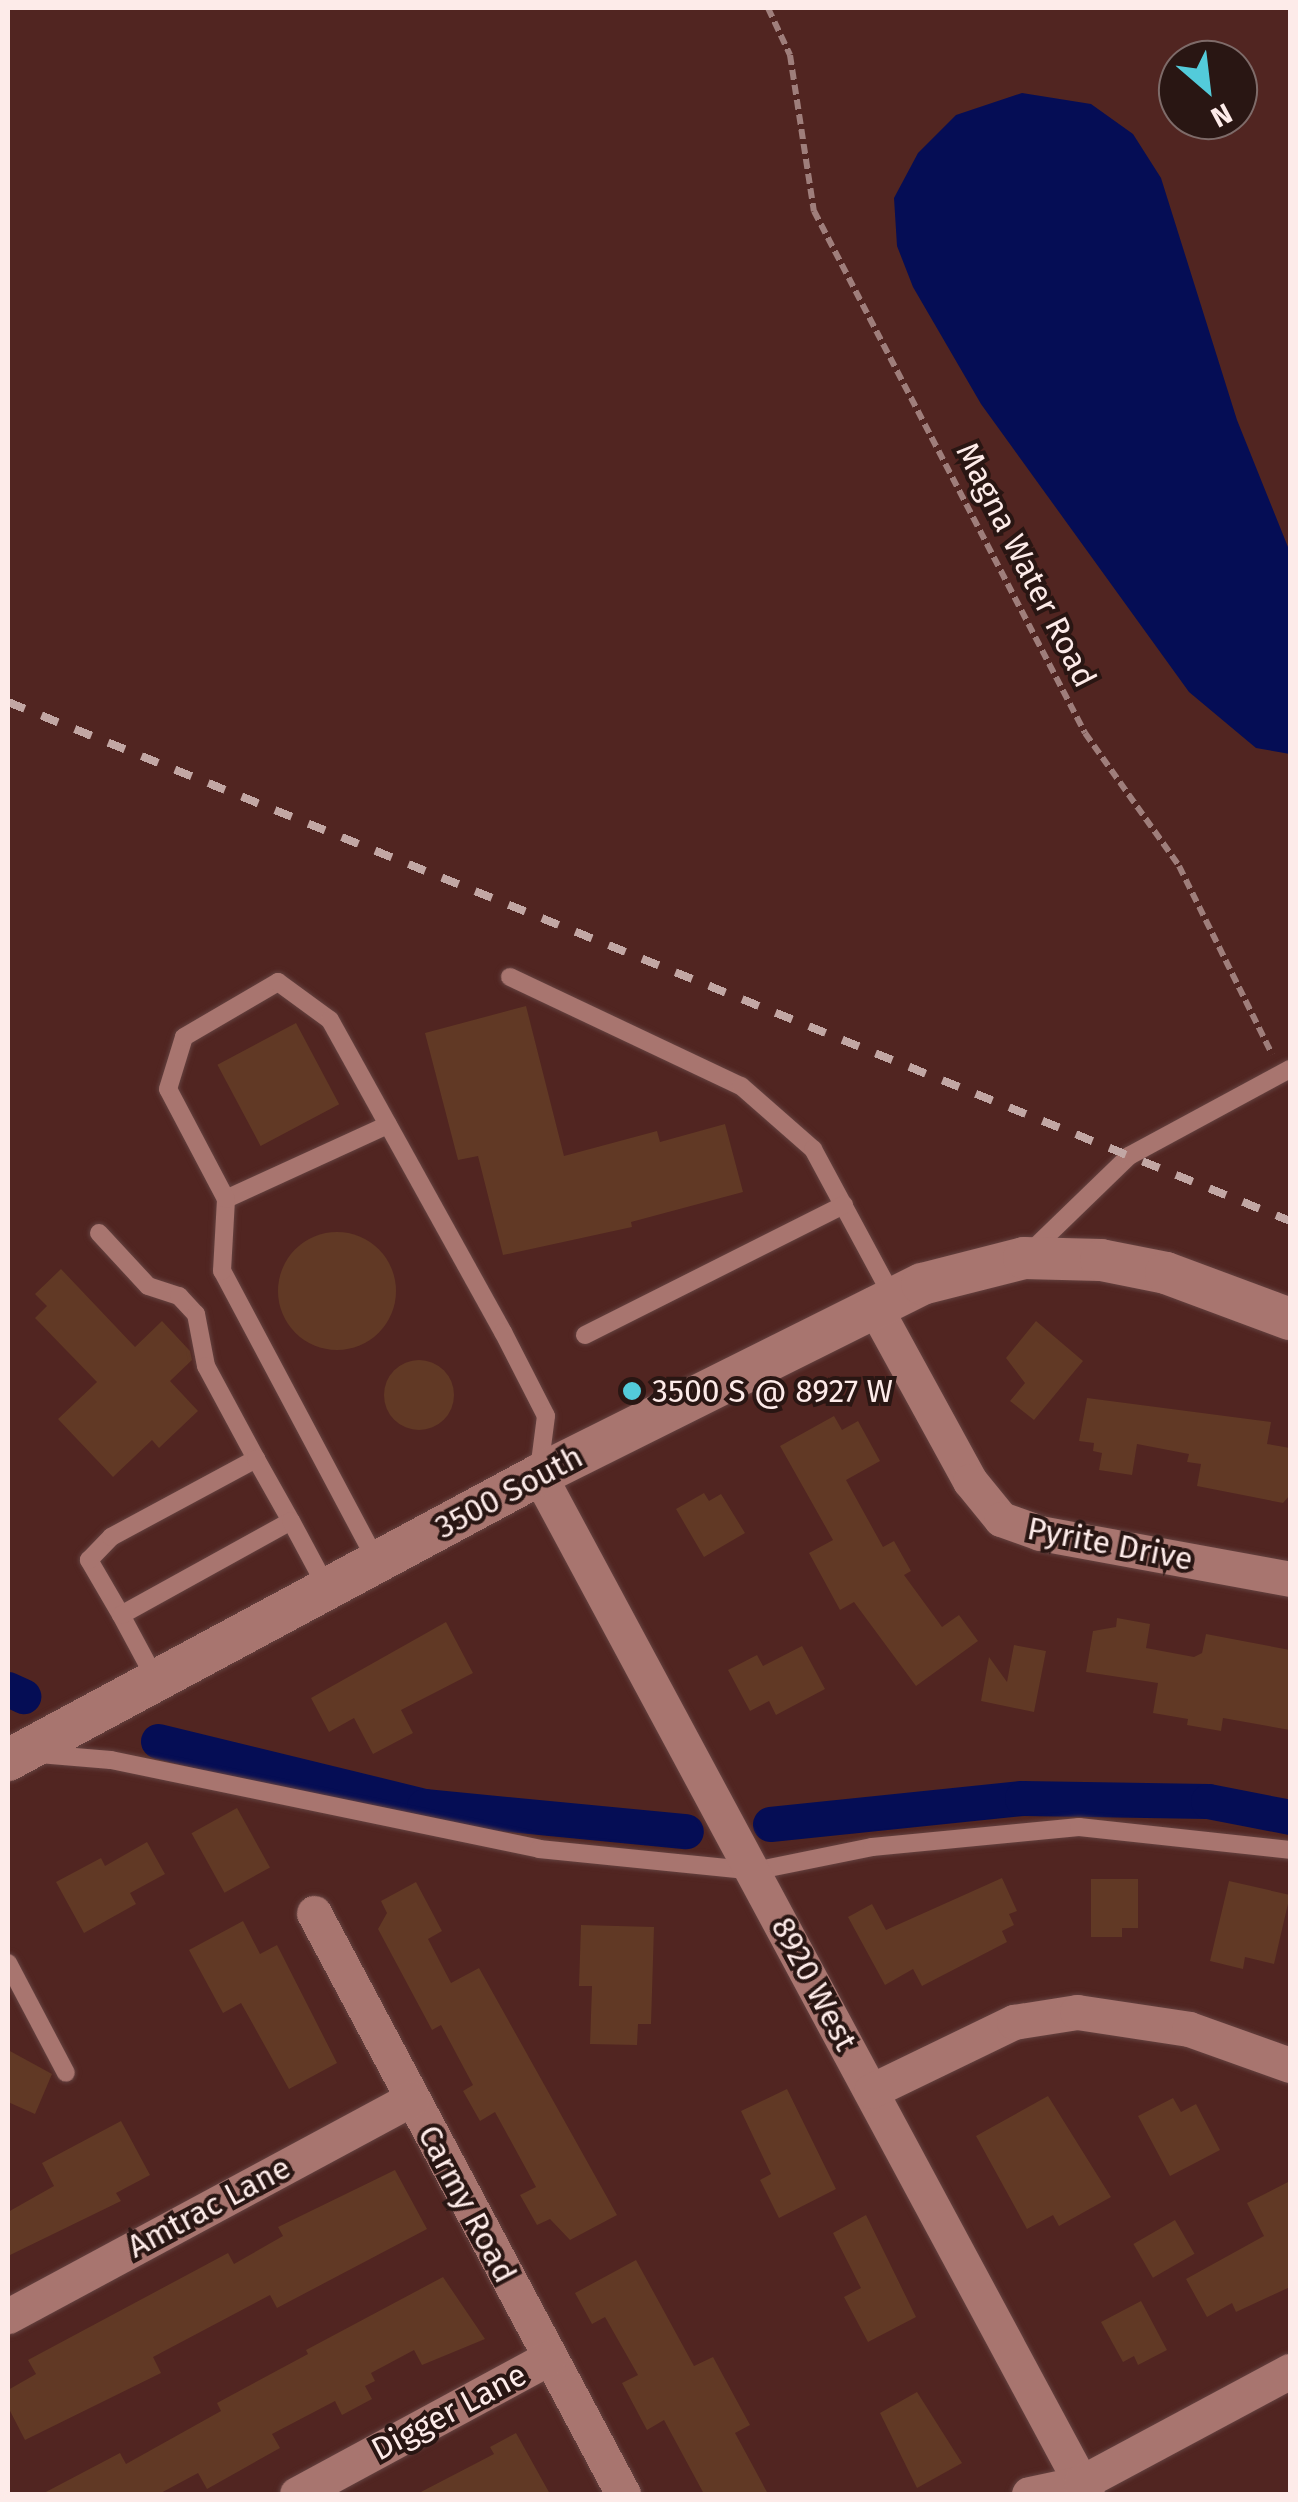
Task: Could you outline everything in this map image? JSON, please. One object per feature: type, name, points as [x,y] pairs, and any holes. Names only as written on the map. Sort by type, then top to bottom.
[{"type":"street","name":"3500 South","points":[[17,1750],[102,1709],[539,1475],[883,1300],[968,1269],[1024,1258],[1100,1260],[1166,1274],[1290,1320]]},
{"type":"street","name":"Pyrite Drive","points":[[883,1300],[970,1481],[1001,1518],[1040,1533],[1290,1580]]},
{"type":"street","name":"8920 West","points":[[539,1475],[1084,2489]]},
{"type":"street","name":"Carmy Road","points":[[314,1913],[624,2494]]},
{"type":"street","points":[[871,2091],[1014,2022],[1077,2012],[1189,2029],[1290,2065]]},
{"type":"street","name":"Amtrac Lane","points":[[8,2316],[411,2098]]},
{"type":"street","name":"Digger Lane","points":[[297,2494],[549,2358]]},
{"type":"street","points":[[1029,2494],[1084,2489],[1290,2371]]},
{"type":"lane","points":[[510,977],[740,1086],[813,1149],[844,1205],[883,1300]]},
{"type":"lane","points":[[377,1562],[222,1271],[226,1199],[168,1089],[184,1036],[278,982],[330,1020],[546,1416],[539,1475]]},
{"type":"lane","points":[[1024,1258],[1129,1156],[1286,1071]]},
{"type":"lane","points":[[226,1199],[388,1125]]},
{"type":"lane","points":[[585,1335],[844,1205]]},
{"type":"lane","points":[[99,1233],[148,1286],[179,1296],[196,1314],[206,1366],[327,1588]]},
{"type":"lane","points":[[156,1680],[88,1560],[111,1537],[256,1460]]},
{"type":"lane","points":[[121,1615],[291,1521]]},
{"type":"lane","points":[[17,1750],[111,1760],[539,1849],[746,1858],[1079,1826],[1290,1850]]},
{"type":"lane","points":[[8,1962],[66,2073]]},
{"type":"path","name":"Magna Water Road","points":[[768,8],[790,55],[814,211],[1085,732],[1178,866],[1286,1071]]},
{"type":"shaded area","points":[[1022,93],[1091,104],[1133,134],[1161,178],[1237,420],[1290,552],[1290,754],[1256,748],[1189,692],[981,404],[913,287],[897,246],[894,198],[918,153],[956,115]]},
{"type":"building","points":[[526,1006],[564,1156],[657,1131],[660,1142],[725,1124],[743,1192],[631,1222],[632,1227],[503,1255],[478,1156],[458,1160],[425,1033]]},
{"type":"building","points":[[296,1023],[339,1104],[261,1146],[217,1065]]},
{"type":"building","points":[[337,1232],[360,1236],[379,1249],[392,1268],[396,1291],[392,1314],[379,1333],[360,1346],[337,1350],[314,1346],[295,1333],[282,1314],[278,1291],[282,1268],[295,1249],[314,1236]]},
{"type":"building","points":[[61,1269],[135,1347],[162,1321],[190,1351],[192,1360],[170,1381],[198,1411],[159,1448],[152,1440],[113,1477],[58,1419],[97,1382],[35,1318],[47,1306],[35,1294]]},
{"type":"building","points":[[1036,1321],[1083,1361],[1034,1420],[1010,1401],[1025,1383],[1006,1358]]},
{"type":"building","points":[[419,1360],[444,1370],[454,1395],[444,1420],[419,1430],[394,1420],[384,1395],[394,1370]]},
{"type":"building","points":[[1087,1398],[1271,1422],[1267,1444],[1290,1448],[1290,1495],[1283,1503],[1197,1486],[1201,1464],[1187,1462],[1189,1454],[1137,1444],[1132,1475],[1099,1470],[1102,1453],[1093,1451],[1094,1443],[1079,1441]]},
{"type":"building","points":[[834,1416],[842,1430],[858,1421],[880,1461],[846,1480],[883,1547],[894,1541],[911,1571],[904,1575],[942,1627],[959,1615],[978,1641],[916,1686],[854,1602],[840,1610],[809,1553],[833,1540],[780,1446]]},
{"type":"building","points":[[704,1493],[709,1501],[721,1494],[745,1533],[704,1557],[676,1509]]},
{"type":"building","points":[[1117,1618],[1150,1624],[1146,1648],[1194,1657],[1202,1653],[1206,1634],[1290,1650],[1290,1730],[1223,1718],[1221,1731],[1187,1725],[1188,1719],[1153,1713],[1158,1683],[1086,1672],[1093,1631],[1116,1627]]},
{"type":"building","points":[[446,1622],[473,1673],[401,1710],[413,1733],[373,1754],[354,1718],[329,1732],[311,1698]]},
{"type":"building","points":[[1014,1645],[1046,1651],[1034,1712],[981,1701],[989,1657],[1007,1682]]},
{"type":"building","points":[[802,1646],[825,1689],[776,1715],[769,1701],[750,1711],[728,1670],[757,1655],[763,1666]]},
{"type":"building","points":[[237,1808],[270,1867],[224,1893],[192,1833]]},
{"type":"building","points":[[147,1842],[165,1874],[130,1893],[136,1904],[84,1933],[56,1882],[101,1858],[105,1866]]},
{"type":"building","points":[[1002,1878],[1017,1911],[1009,1914],[1014,1925],[1002,1931],[1007,1942],[922,1986],[913,1969],[885,1985],[848,1917],[872,1904],[886,1930]]},
{"type":"building","points":[[1091,1879],[1138,1879],[1138,1928],[1122,1928],[1122,1937],[1091,1937]]},
{"type":"building","points":[[1229,1881],[1290,1895],[1274,1964],[1245,1957],[1243,1969],[1210,1961]]},
{"type":"building","points":[[416,1882],[442,1931],[428,1939],[451,1983],[479,1968],[617,2215],[570,2240],[550,2219],[537,2225],[520,2195],[536,2187],[495,2112],[480,2121],[463,2091],[473,2085],[441,2025],[432,2030],[378,1929],[387,1913],[381,1901]]},
{"type":"building","points":[[243,1921],[260,1954],[277,1945],[337,2063],[289,2089],[241,2003],[223,2013],[189,1950]]},
{"type":"building","points":[[581,1925],[654,1927],[651,2024],[638,2024],[637,2045],[590,2044],[592,1986],[579,1986]]},
{"type":"building","points":[[8,2050],[52,2074],[35,2114],[8,2102]]},
{"type":"building","points":[[787,2089],[836,2189],[779,2218],[760,2180],[771,2174],[741,2111]]},
{"type":"building","points":[[1048,2096],[1111,2197],[1059,2226],[1053,2215],[1027,2229],[976,2136]]},
{"type":"building","points":[[1173,2098],[1181,2112],[1196,2104],[1220,2150],[1170,2176],[1138,2116]]},
{"type":"building","points":[[121,2121],[150,2175],[116,2193],[121,2201],[8,2256],[8,2212],[54,2186],[42,2163]]},
{"type":"building","points":[[395,2170],[427,2229],[277,2308],[270,2295],[153,2357],[161,2373],[25,2440],[8,2407],[8,2390],[36,2374],[28,2360],[228,2253],[234,2264],[283,2236],[278,2227]]},
{"type":"building","points":[[1290,2181],[1290,2287],[1236,2312],[1232,2303],[1207,2317],[1186,2279],[1264,2236],[1247,2203]]},
{"type":"building","points":[[866,2215],[916,2317],[868,2342],[844,2297],[861,2288],[833,2233]]},
{"type":"building","points":[[1175,2220],[1194,2254],[1153,2278],[1133,2244]]},
{"type":"building","points":[[636,2260],[694,2366],[713,2357],[750,2425],[735,2433],[768,2494],[704,2494],[664,2420],[647,2430],[622,2383],[638,2375],[605,2317],[592,2324],[575,2293]]},
{"type":"building","points":[[443,2277],[485,2339],[422,2365],[414,2350],[371,2373],[375,2381],[365,2386],[372,2399],[342,2415],[335,2401],[272,2434],[280,2448],[207,2489],[198,2473],[159,2494],[42,2494],[120,2453],[126,2464],[221,2411],[217,2403],[308,2354],[306,2350]]},
{"type":"building","points":[[1141,2301],[1167,2350],[1138,2365],[1134,2356],[1123,2362],[1101,2322]]},
{"type":"building","points":[[917,2392],[962,2463],[917,2488],[880,2413]]},
{"type":"building","points":[[516,2433],[550,2494],[417,2494],[494,2454],[490,2447]]},
{"type":"waterway","points":[[8,1689],[23,1696]]},
{"type":"waterway","points":[[158,1741],[424,1806],[686,1831]]},
{"type":"waterway","points":[[770,1824],[1022,1798],[1208,1801],[1290,1817]]},
{"type":"railway","points":[[8,702],[1290,1221]]},
{"type":"place","name":"3500 S @ 8927 W","points":[[632,1391]]}]
